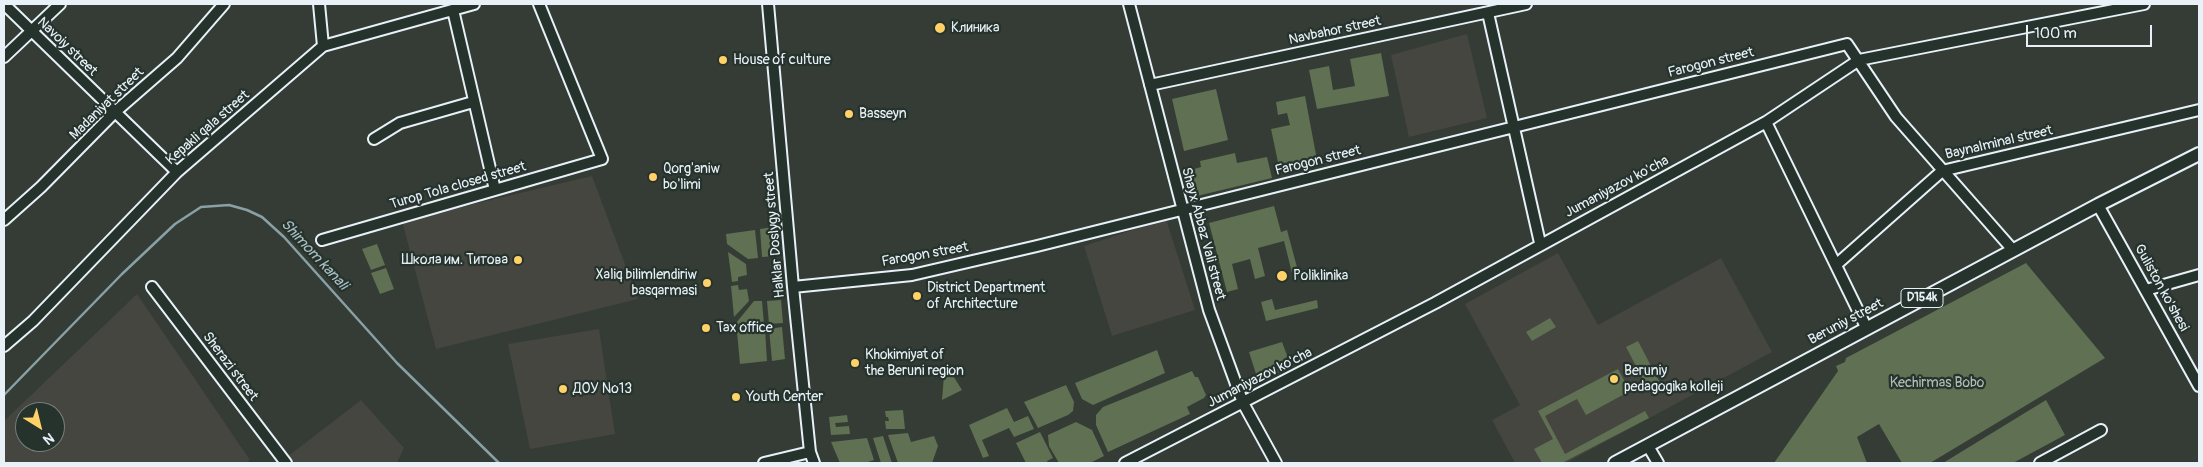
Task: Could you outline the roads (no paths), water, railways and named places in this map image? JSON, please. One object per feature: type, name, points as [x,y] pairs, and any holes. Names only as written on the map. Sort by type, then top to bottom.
[{"type":"main road","name":"Beruniy street","points":[[1614,463],[2098,205],[2199,154]]},
{"type":"street","name":"Navoiy street","points":[[4,4],[177,172]]},
{"type":"street","points":[[4,56],[60,4]]},
{"type":"street","name":"Madaniyat street","points":[[4,220],[41,187],[115,112],[177,58],[224,4]]},
{"type":"street","points":[[318,4],[323,46]]},
{"type":"street","name":"Kepakli qala street","points":[[4,346],[33,320],[177,172],[323,46],[474,4]]},
{"type":"street","name":"Turop Tola closed street","points":[[322,240],[602,159],[540,4]]},
{"type":"street","name":"Halklar Doslygy street","points":[[768,4],[793,287],[810,452],[814,463]]},
{"type":"street","name":"Shayx Abbaz Vali street","points":[[1129,4],[1209,310],[1243,403],[1276,463]]},
{"type":"street","name":"Navbahor street","points":[[1150,84],[1526,4]]},
{"type":"street","name":"Jumaniyazov ko'cha","points":[[1125,463],[1426,307],[1766,122],[1859,60],[2144,4]]},
{"type":"street","points":[[453,10],[495,190]]},
{"type":"street","points":[[1488,12],[1540,244]]},
{"type":"street","name":"Farogon street","points":[[793,287],[912,274],[1037,246],[1847,44],[1859,60]]},
{"type":"street","points":[[1859,60],[1896,118],[2013,250]]},
{"type":"street","points":[[374,139],[400,124],[473,102]]},
{"type":"street","name":"Baynalminal street","points":[[1837,264],[1942,171],[2199,110]]},
{"type":"street","points":[[1766,122],[1837,264],[1866,328]]},
{"type":"street","name":"Guliston ko'shesi","points":[[2098,205],[2199,386]]},
{"type":"street","points":[[2146,290],[2199,275]]},
{"type":"street","name":"Sherazi street","points":[[152,286],[286,463]]},
{"type":"street","points":[[2040,463],[2101,430]]},
{"type":"street","points":[[1648,446],[1658,463]]},
{"type":"street","points":[[764,463],[810,452]]},
{"type":"waterway","name":"Shimom kanali","points":[[4,395],[122,274],[175,224],[201,207],[229,205],[262,217],[284,237],[397,363],[499,463]]},
{"type":"place","name":"Клиника","points":[[940,28]]},
{"type":"place","name":"House of culture","points":[[723,60]]},
{"type":"place","name":"Basseyn","points":[[849,114]]},
{"type":"place","name":"Qorg'aniw bo'limi","points":[[653,177]]},
{"type":"place","name":"Школа им. Титова","points":[[518,260]]},
{"type":"place","name":"Poliklinika","points":[[1282,276]]},
{"type":"place","name":"Xaliq bilimlendiriw basqarmasi","points":[[707,283]]},
{"type":"place","name":"District Department of Architecture","points":[[917,296]]},
{"type":"place","name":"Tax office","points":[[706,328]]},
{"type":"place","name":"Khokimiyat of the Beruni region","points":[[855,363]]},
{"type":"place","name":"Beruniy pedagogika kolleji","points":[[1614,379]]},
{"type":"place","name":"ДОУ №13","points":[[563,389]]},
{"type":"place","name":"Youth Center","points":[[736,397]]},
{"type":"park label","name":"Kechirmas Bobo","points":[[1937,383]]}]
